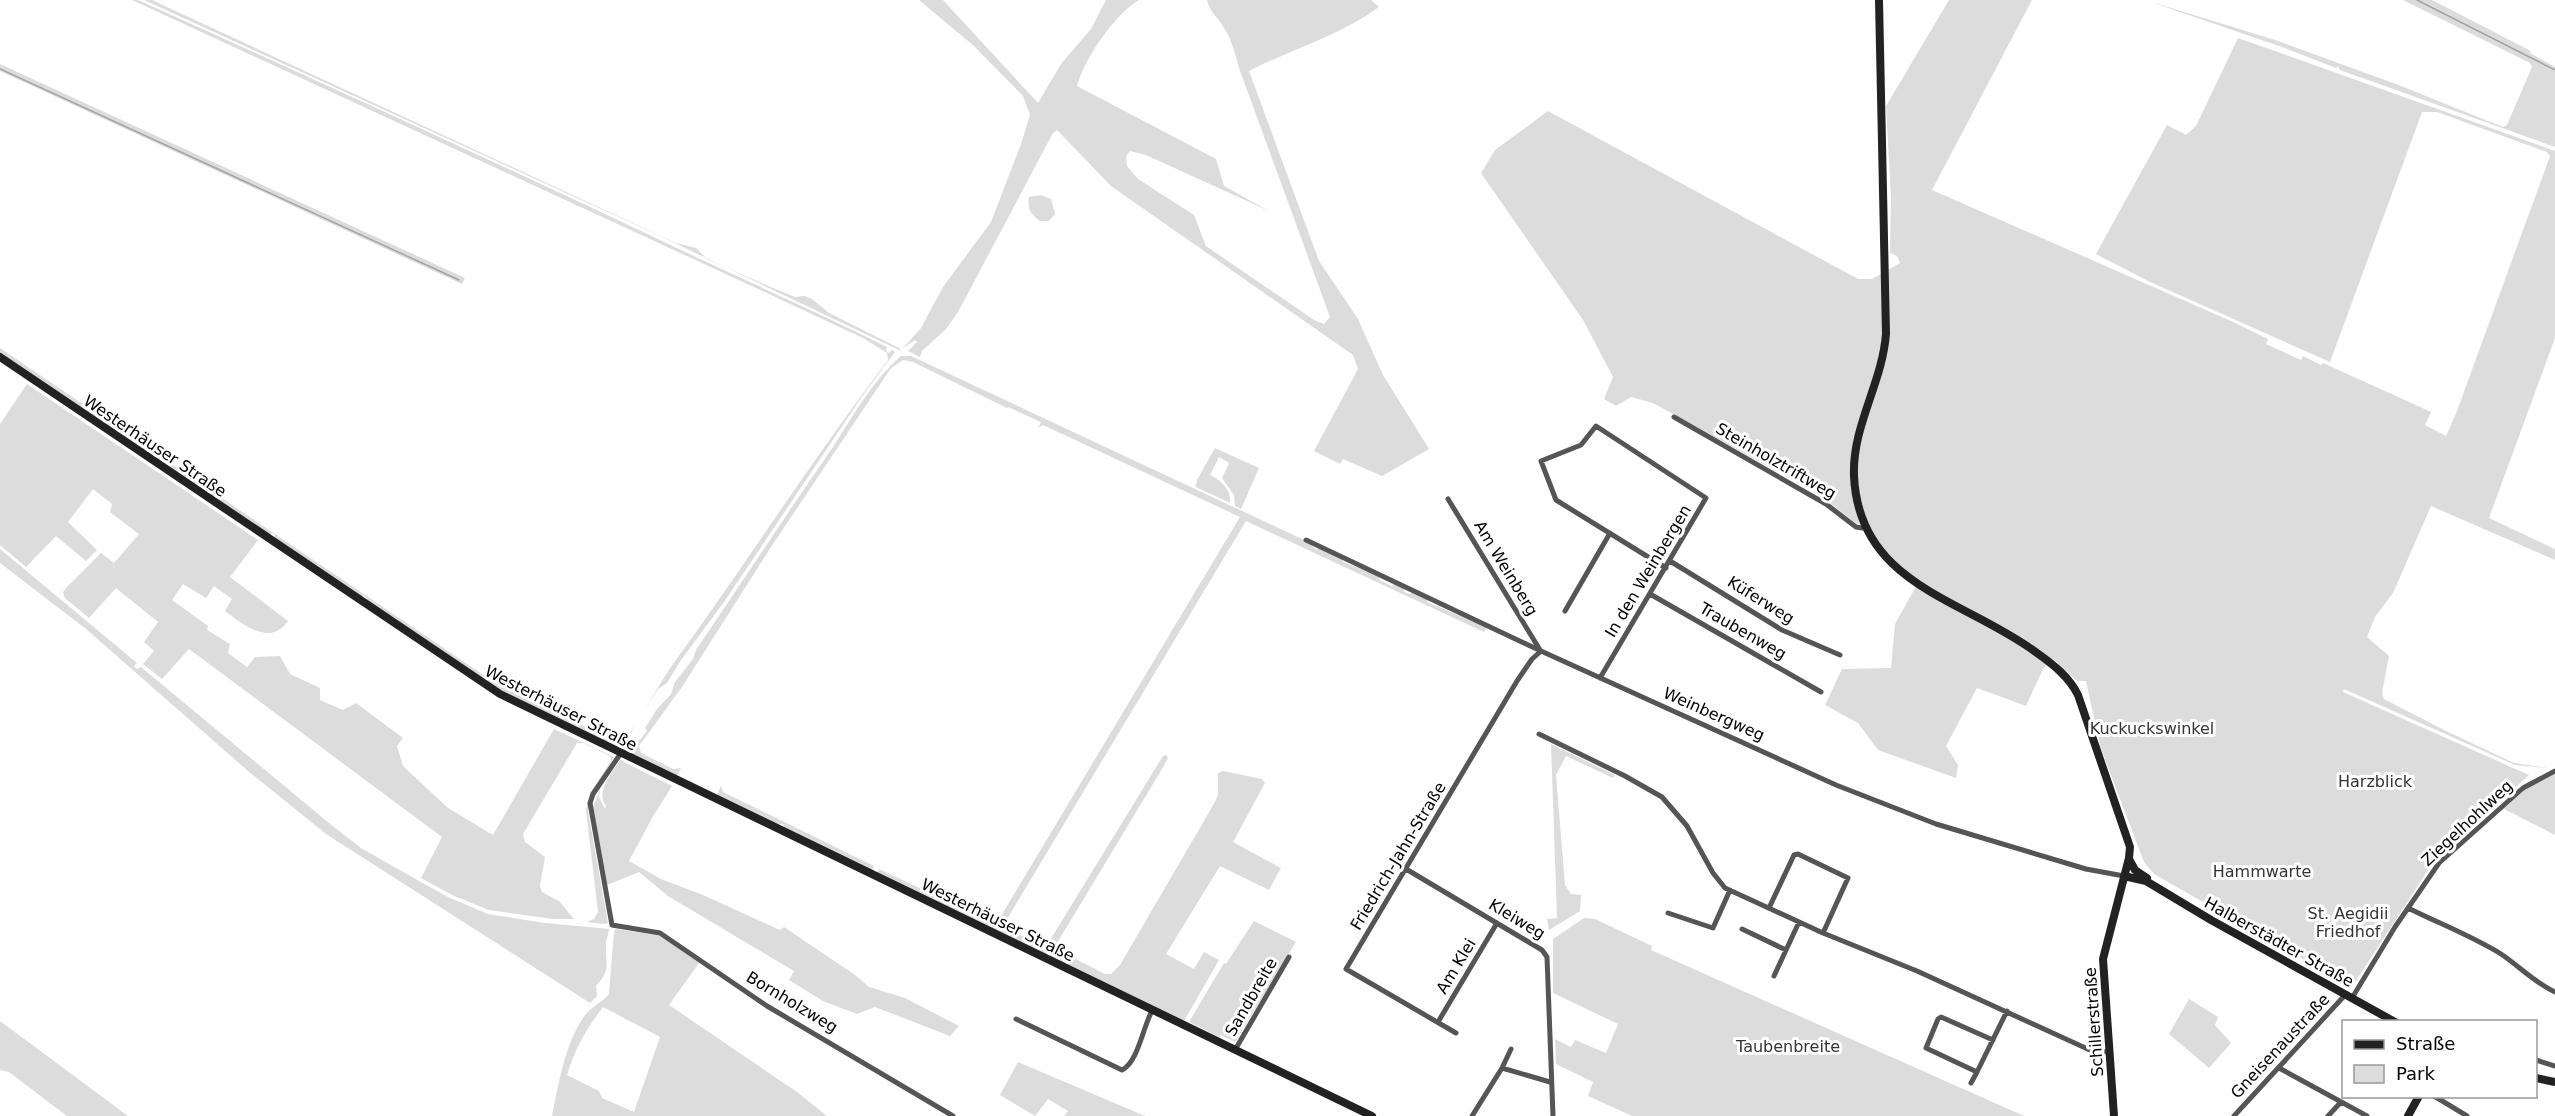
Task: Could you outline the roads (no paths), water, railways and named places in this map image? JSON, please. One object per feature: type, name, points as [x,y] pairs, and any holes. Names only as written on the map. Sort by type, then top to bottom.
[{"type":"main road","points":[[1879,0],[1886,334],[1880,371],[1861,425],[1855,453],[1856,491],[1863,519],[1876,546],[1896,569],[2023,643],[2053,665],[2070,682],[2081,702],[2127,836],[2129,858],[2133,868],[2148,879],[2152,885]]},
{"type":"main road","name":"Westerhäuser Straße","points":[[0,357],[483,685],[1372,1116]]},
{"type":"main road","name":"Schillerstraße","points":[[2114,1116],[2103,959],[2129,858]]},
{"type":"main road","points":[[2124,876],[2140,879],[2152,885]]},
{"type":"main road","name":"Halberstädter Straße","points":[[2152,885],[2391,1020]]},
{"type":"main road","points":[[2537,1078],[2555,1082]]},
{"type":"main road","points":[[2408,1116],[2418,1098]]},
{"type":"street","name":"Steinholztriftweg","points":[[1674,417],[1826,504],[1856,527],[1862,528]]},
{"type":"street","name":"In den Weinbergen","points":[[1600,678],[1706,497],[1596,426],[1581,444],[1541,461],[1556,500],[1610,533]]},
{"type":"street","name":"Am Weinberg","points":[[1448,499],[1541,651]]},
{"type":"street","points":[[1565,611],[1610,533],[1666,568]]},
{"type":"street","name":"Weinbergweg","points":[[1306,540],[1836,786],[1917,818],[2031,854],[2103,873],[2124,876]]},
{"type":"street","name":"Küferweg","points":[[1670,561],[1782,630],[1840,655]]},
{"type":"street","name":"Traubenweg","points":[[1650,594],[1821,692]]},
{"type":"street","name":"Friedrich-Jahn-Straße","points":[[1455,1033],[1346,969],[1517,681],[1532,659],[1541,651]]},
{"type":"street","points":[[1539,734],[1625,776],[1662,797],[1687,826],[1721,884],[1730,890],[1823,933],[1849,944],[1856,944],[2007,1011],[2092,1051],[2109,1052]]},
{"type":"street","name":"Bornholzweg","points":[[621,753],[593,794],[590,803],[612,925],[660,933],[767,1006],[953,1116]]},
{"type":"street","name":"Ziegelhohlweg","points":[[2349,996],[2439,863],[2523,788],[2555,771]]},
{"type":"street","points":[[1769,908],[1794,855],[1798,854],[1848,878],[1823,933]]},
{"type":"street","name":"Kleiweg","points":[[1406,868],[1542,950],[1547,957],[1553,1116]]},
{"type":"street","points":[[1668,913],[1712,928],[1716,925],[1730,890]]},
{"type":"street","points":[[2408,908],[2502,955],[2544,987],[2555,992]]},
{"type":"street","points":[[1774,976],[1799,922]]},
{"type":"street","name":"Am Klei","points":[[1438,1023],[1497,923]]},
{"type":"street","points":[[1742,929],[1786,950]]},
{"type":"street","name":"Sandbreite","points":[[1235,1050],[1289,957]]},
{"type":"street","name":"Gneisenaustraße","points":[[2234,1116],[2349,996]]},
{"type":"street","points":[[1016,1019],[1122,1070],[1128,1066],[1144,1035],[1153,1009]]},
{"type":"street","points":[[1971,1083],[2007,1011]]},
{"type":"street","points":[[1977,1072],[1926,1049],[1938,1019],[1942,1017],[1993,1040]]},
{"type":"street","points":[[1472,1116],[1511,1049]]},
{"type":"street","points":[[2537,1061],[2555,1066]]},
{"type":"street","points":[[1502,1068],[1550,1082]]},
{"type":"street","points":[[2279,1068],[2367,1116]]},
{"type":"street","points":[[2437,1098],[2467,1116]]},
{"type":"street","points":[[2328,1116],[2341,1102]]},
{"type":"waterway","points":[[2417,0],[2555,70]]},
{"type":"waterway","points":[[0,69],[459,280]]},
{"type":"park label","name":"Kuckuckswinkel","points":[[2152,728]]},
{"type":"park label","name":"Harzblick","points":[[2375,781]]},
{"type":"park label","name":"Hammwarte","points":[[2262,871]]},
{"type":"park label","name":"St. Aegidii Friedhof","points":[[2348,922]]},
{"type":"park label","name":"Taubenbreite","points":[[1788,1046]]}]
